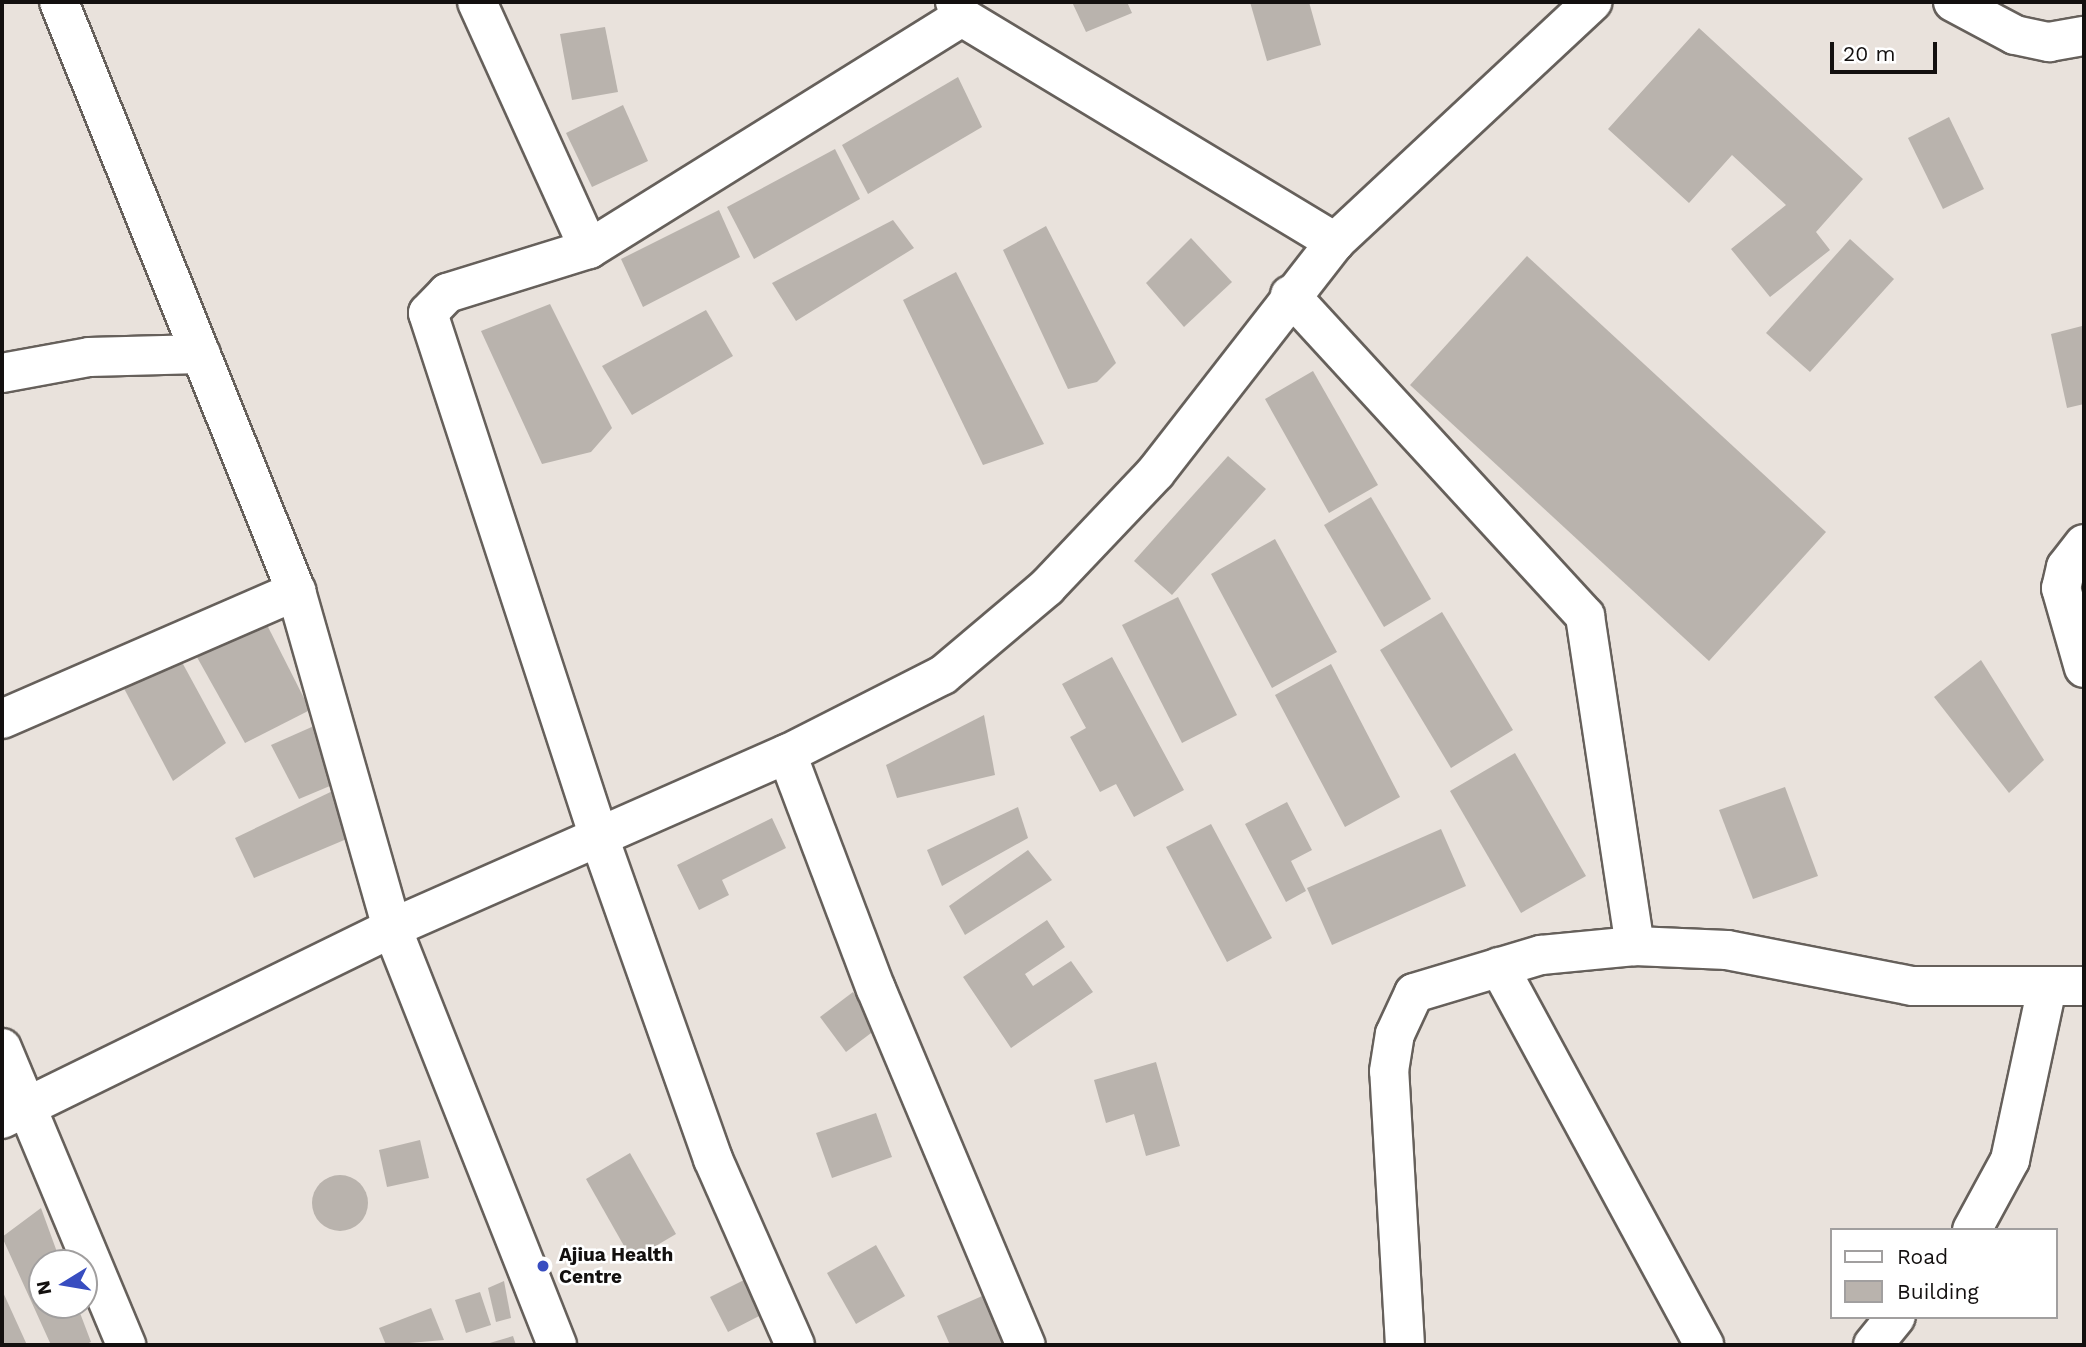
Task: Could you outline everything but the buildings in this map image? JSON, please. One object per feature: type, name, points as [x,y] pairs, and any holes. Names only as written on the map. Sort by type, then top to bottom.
[{"type":"street","points":[[59,2],[296,591],[392,928],[557,1345]]},
{"type":"street","points":[[477,2],[589,249]]},
{"type":"street","points":[[14,1113],[392,928],[598,834],[787,754],[943,675],[1047,587],[1156,472],[1290,295],[1335,242],[1592,2]]},
{"type":"street","points":[[1953,2],[2015,35],[2049,42],[2084,36]]},
{"type":"street","points":[[795,1345],[713,1159],[598,834],[428,313],[447,293],[589,249],[958,9],[1335,242]]},
{"type":"street","points":[[1290,295],[1585,616],[1635,946]]},
{"type":"street","points":[[2,373],[89,357],[201,354]]},
{"type":"street","points":[[2084,544],[2066,567],[2061,589],[2084,667]]},
{"type":"street","points":[[2,719],[296,591]]},
{"type":"street","points":[[787,754],[876,989],[1027,1345]]},
{"type":"street","points":[[1405,1345],[1389,1071],[1395,1034],[1414,993],[1499,967],[1635,946],[1727,950],[1913,986],[2084,986]]},
{"type":"street","points":[[1499,967],[1704,1345]]},
{"type":"street","points":[[1973,1228],[2010,1160],[2047,988]]},
{"type":"street","points":[[2,1048],[14,1113],[126,1345]]},
{"type":"street","points":[[1873,1345],[1894,1319]]},
{"type":"place","name":"Ajiua Health Centre","points":[[543,1266]]}]
